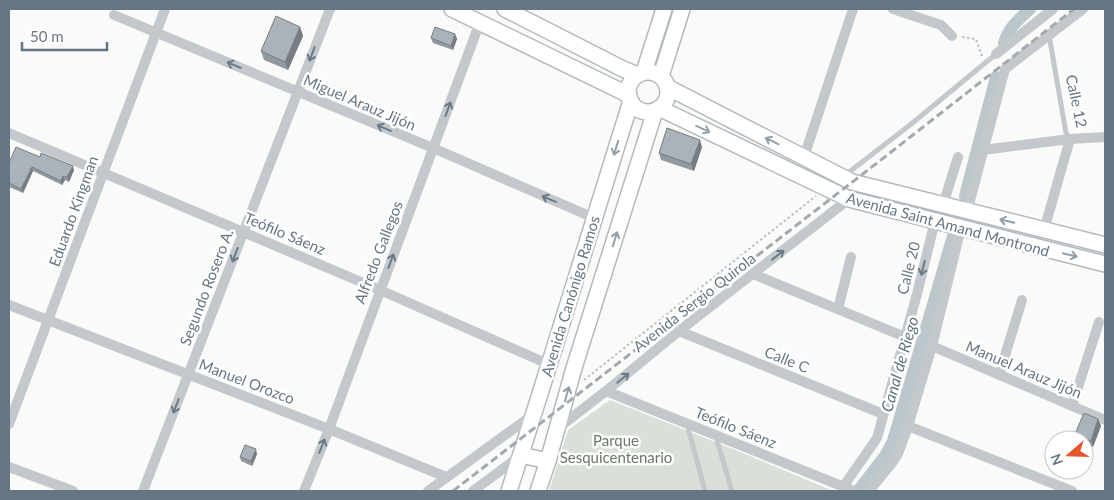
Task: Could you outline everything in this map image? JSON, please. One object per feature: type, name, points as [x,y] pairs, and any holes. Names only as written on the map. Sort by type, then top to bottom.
[{"type":"street","name":"Eduardo Kingman","points":[[9,424],[166,9]]},
{"type":"street","name":"Segundo Rosero A.","points":[[143,491],[330,9]]},
{"type":"street","points":[[452,9],[630,98],[634,105],[641,110],[650,112],[657,110]]},
{"type":"street","points":[[505,9],[624,69],[641,74],[656,74],[664,82]]},
{"type":"street","name":"Avenida Canónigo Ramos","points":[[509,491],[630,98],[631,81],[641,74],[664,9]]},
{"type":"street","name":"Avenida Canónigo Ramos","points":[[538,491],[657,110],[663,105],[668,94],[664,82],[682,9]]},
{"type":"street","points":[[804,157],[852,9]]},
{"type":"street","points":[[893,9],[941,25],[952,36]]},
{"type":"street","points":[[996,54],[1053,9]]},
{"type":"street","points":[[967,212],[1005,69],[1083,9]]},
{"type":"street","name":"Miguel Arauz Jijón","points":[[114,15],[433,148],[594,218]]},
{"type":"street","name":"Alfredo Gallegos","points":[[304,491],[329,429],[480,22]]},
{"type":"street","name":"Avenida Saint Amand Montrond","points":[[664,82],[852,182],[1105,245]]},
{"type":"street","name":"Avenida Saint Amand Montrond","points":[[657,110],[849,199],[1105,264]]},
{"type":"street","name":"Teófilo Sáenz","points":[[9,133],[380,290],[548,364]]},
{"type":"street","points":[[983,150],[1105,136]]},
{"type":"street","name":"Calle 12","points":[[1044,230],[1070,139]]},
{"type":"street","points":[[943,206],[958,157]]},
{"type":"street","name":"Avenida Sergio Quirola","points":[[557,429],[849,199]]},
{"type":"street","name":"Calle 20","points":[[843,487],[876,438],[935,221]]},
{"type":"street","points":[[869,491],[898,454],[908,426],[932,346],[961,228]]},
{"type":"street","points":[[838,309],[851,257]]},
{"type":"street","points":[[753,274],[905,336]]},
{"type":"street","points":[[999,375],[1022,300]]},
{"type":"street","name":"Manuel Orozco","points":[[9,305],[329,429],[446,477]]},
{"type":"street","points":[[1072,406],[1099,322]]},
{"type":"street","name":"Calle C","points":[[680,331],[883,414]]},
{"type":"street","name":"Manuel Arauz Jijón","points":[[932,346],[1105,420]]},
{"type":"street","name":"Teófilo Sáenz","points":[[606,391],[854,491]]},
{"type":"street","points":[[428,491],[534,413]]},
{"type":"street","points":[[908,426],[1072,491]]},
{"type":"street","points":[[473,491],[521,455],[548,461]]},
{"type":"street","points":[[9,467],[73,491]]},
{"type":"lane","name":"Calle 12","points":[[1049,35],[1066,133],[1070,139]]},
{"type":"lane","points":[[842,177],[996,54]]},
{"type":"lane","points":[[687,424],[705,491]]},
{"type":"lane","points":[[715,435],[732,491]]},
{"type":"path","points":[[966,37],[976,39],[980,53],[986,62]]},
{"type":"path","points":[[568,392],[825,189]]},
{"type":"green space","name":"Parque Sesquicentenario","points":[[610,400],[833,491],[549,491],[568,430]]},
{"type":"building","points":[[276,16],[300,27],[285,62],[261,51]]},
{"type":"building","points":[[435,27],[455,34],[451,46],[431,38]]},
{"type":"building","points":[[667,128],[700,140],[691,164],[659,153]]},
{"type":"building","points":[[16,147],[40,157],[41,153],[73,166],[67,177],[63,176],[61,181],[32,167],[21,189],[9,183],[9,163]]},
{"type":"building","points":[[1084,413],[1098,419],[1094,432],[1094,430],[1077,430]]},
{"type":"building","points":[[245,445],[256,449],[251,461],[240,457]]},
{"type":"waterway","name":"Canal de Riego","points":[[1004,43],[1011,28],[1030,9]]},
{"type":"waterway","name":"Canal de Riego","points":[[965,196],[996,77]]},
{"type":"waterway","name":"Canal de Riego","points":[[858,491],[885,456],[893,441],[953,236]]},
{"type":"railway","points":[[453,491],[1074,9]]}]
